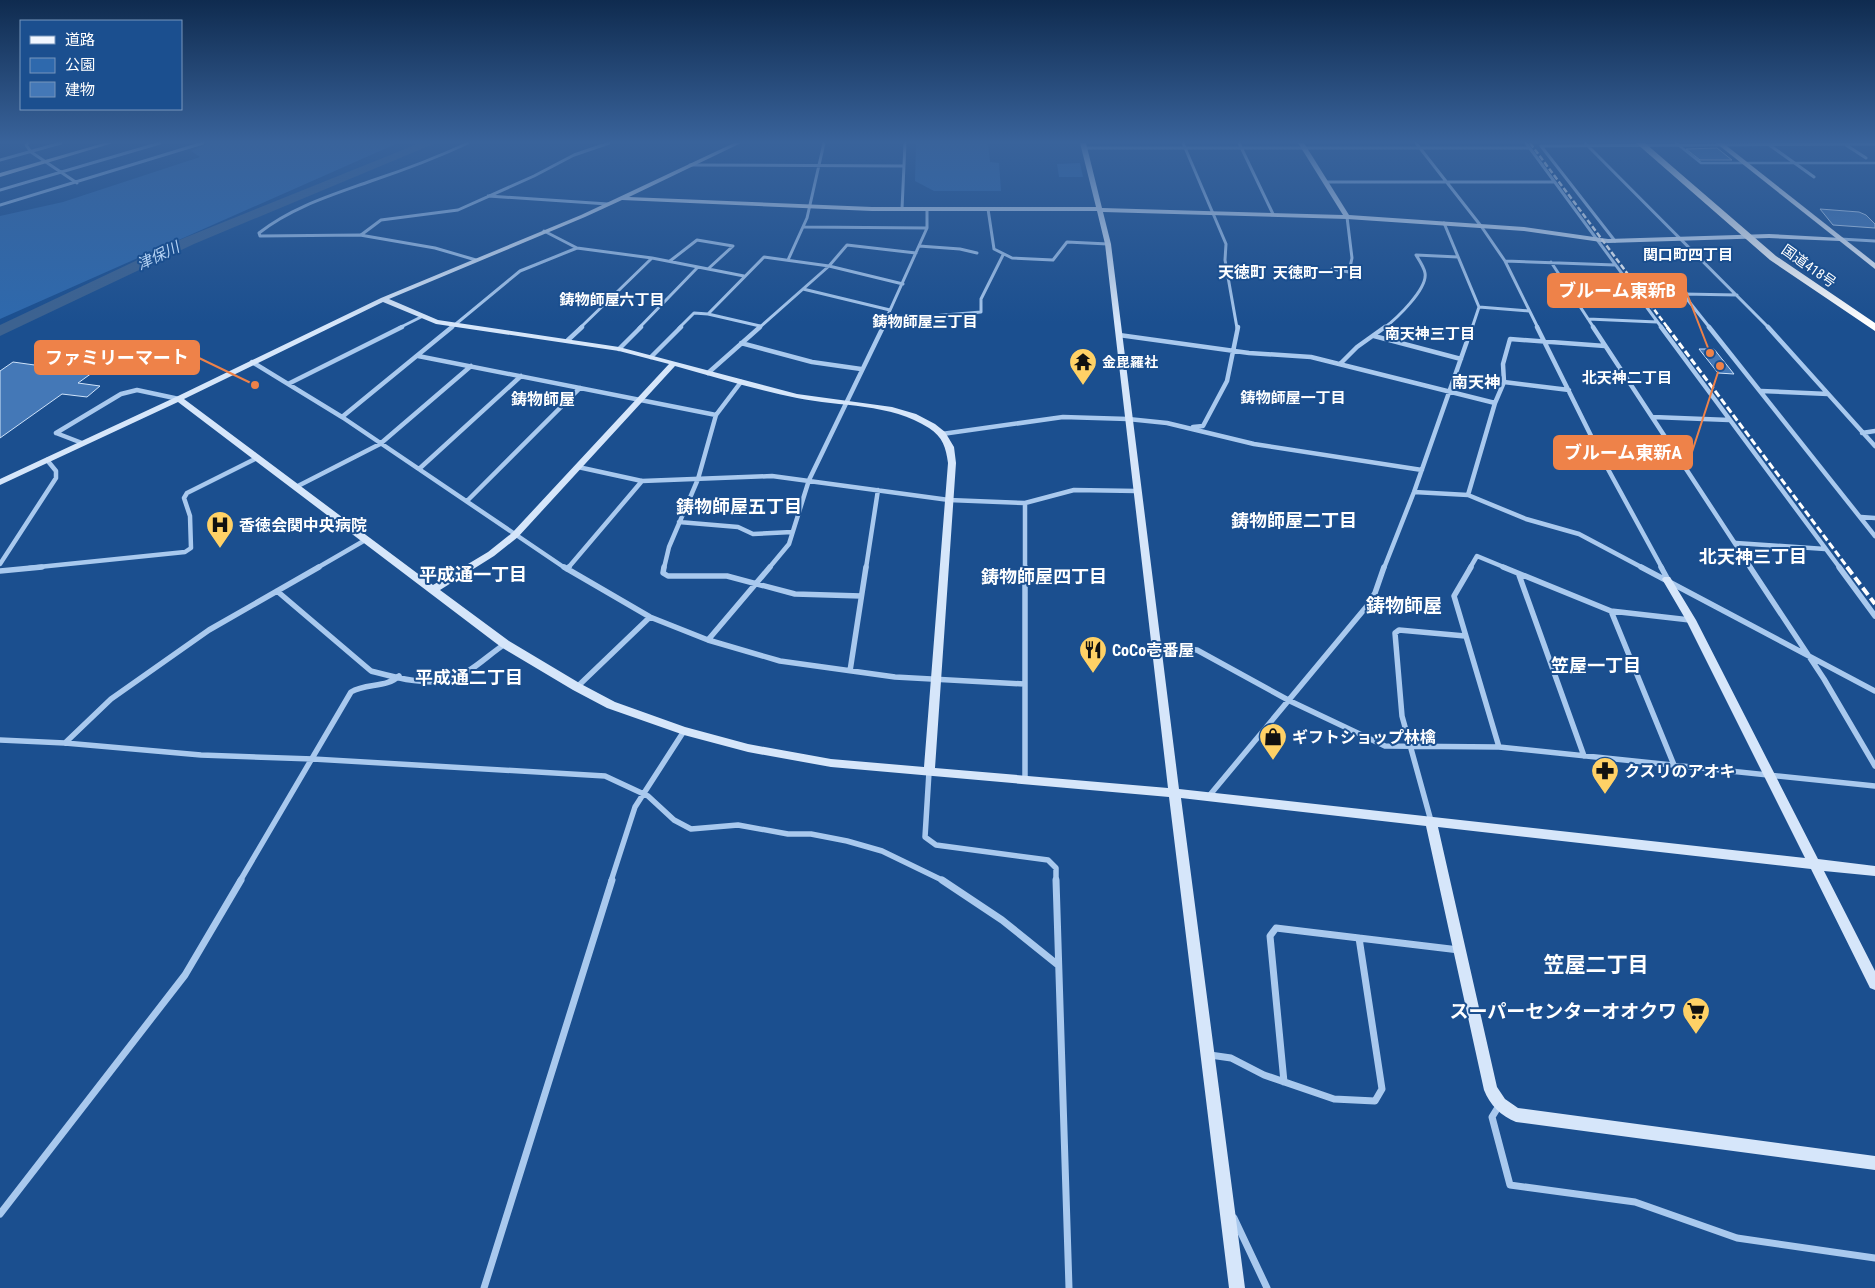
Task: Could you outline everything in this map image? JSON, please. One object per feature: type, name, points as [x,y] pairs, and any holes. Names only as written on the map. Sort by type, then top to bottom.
[{"type":"highway","name":"国道418号","points":[[1709,203],[1772,258],[1875,328]]},
{"type":"main road","points":[[1796,203],[1875,267]]},
{"type":"street","points":[[313,203],[276,220],[259,233],[260,236],[360,235],[435,248],[476,260]]},
{"type":"street","points":[[360,235],[381,220],[451,211],[469,203]]},
{"type":"street","points":[[590,203],[608,204]]},
{"type":"street","points":[[743,203],[902,209],[1099,210],[1346,217],[1524,229],[1615,241],[1746,236],[1875,240]]},
{"type":"street","points":[[902,203],[902,209]]},
{"type":"street","points":[[1097,203],[1108,244],[1156,650],[1237,1288]]},
{"type":"street","points":[[1191,428],[1203,426],[1226,381],[1238,325],[1225,260],[1226,244],[1208,203]]},
{"type":"street","points":[[1268,203],[1273,214]]},
{"type":"street","points":[[1332,269],[1349,272],[1352,258],[1346,217],[1338,203]]},
{"type":"street","points":[[1463,203],[1505,261],[1603,460],[1691,620],[1874,979]]},
{"type":"street","points":[[1571,203],[1614,265],[1875,616]]},
{"type":"street","points":[[1585,203],[1615,241]]},
{"type":"street","points":[[1645,203],[1788,347],[1875,446]]},
{"type":"street","points":[[0,482],[82,442],[179,399],[383,299],[608,204]]},
{"type":"street","points":[[788,260],[812,206]]},
{"type":"street","points":[[708,640],[789,544],[808,480],[903,284],[927,228],[927,209]]},
{"type":"street","points":[[988,209],[994,248],[1002,256],[1053,260],[1067,242],[1108,244]]},
{"type":"street","points":[[1209,797],[1290,701],[1371,599],[1414,492],[1479,307],[1444,223]]},
{"type":"street","points":[[804,227],[927,228]]},
{"type":"street","points":[[544,231],[577,248],[670,261],[744,276]]},
{"type":"street","points":[[670,261],[697,240],[733,246],[708,269]]},
{"type":"street","points":[[708,373],[830,266],[847,245],[916,253]]},
{"type":"street","points":[[919,246],[960,249],[977,253]]},
{"type":"street","points":[[342,417],[520,271],[577,248]]},
{"type":"street","points":[[1340,364],[1357,347],[1396,319],[1423,286],[1425,273],[1416,255],[1458,257]]},
{"type":"street","points":[[887,316],[916,318],[945,314],[977,314],[981,312],[981,299],[1002,256]]},
{"type":"street","points":[[708,314],[764,257],[830,266],[903,284]]},
{"type":"street","points":[[568,340],[652,258]]},
{"type":"street","points":[[1505,261],[1614,265]]},
{"type":"street","points":[[1551,262],[1808,654],[1875,766]]},
{"type":"street","points":[[619,349],[698,267]]},
{"type":"street","points":[[804,289],[890,310]]},
{"type":"street","points":[[1738,295],[1683,294],[1875,536]]},
{"type":"street","points":[[383,299],[421,317],[455,325],[568,340],[619,349],[797,396],[889,409],[913,416],[932,426],[942,434],[950,447],[952,463],[924,837],[936,845],[1048,860],[1056,868],[1069,1288]]},
{"type":"street","points":[[1479,307],[1529,311]]},
{"type":"street","points":[[651,357],[694,313],[708,314],[760,326]]},
{"type":"street","points":[[290,383],[421,317]]},
{"type":"street","points":[[1588,319],[1657,322]]},
{"type":"street","points":[[1119,335],[1233,350],[1311,357],[1496,403]]},
{"type":"street","points":[[1374,336],[1461,359]]},
{"type":"street","points":[[1468,496],[1504,382],[1503,364],[1510,339],[1605,346]]},
{"type":"street","points":[[741,343],[812,362],[861,369]]},
{"type":"street","points":[[418,356],[716,415]]},
{"type":"street","points":[[252,362],[290,383],[342,417],[567,569],[650,616],[708,640],[780,661],[850,672],[936,680],[1024,684]]},
{"type":"street","points":[[433,590],[491,554],[515,535],[673,364]]},
{"type":"street","points":[[296,487],[380,444],[471,366]]},
{"type":"street","points":[[419,469],[521,376]]},
{"type":"street","points":[[741,382],[716,415],[698,479],[669,547],[663,573],[668,576],[728,576],[795,594],[861,596]]},
{"type":"street","points":[[1504,382],[1569,390]]},
{"type":"street","points":[[467,501],[580,388]]},
{"type":"street","points":[[82,442],[56,433],[121,394],[137,390],[179,399],[504,644],[611,705],[684,731],[748,748],[831,763],[1174,793],[1875,871]]},
{"type":"street","points":[[1761,391],[1828,394]]},
{"type":"street","points":[[942,434],[1063,417],[1128,419],[1191,428],[1254,444],[1422,470]]},
{"type":"street","points":[[1653,417],[1729,420]]},
{"type":"street","points":[[1862,433],[1875,431]]},
{"type":"street","points":[[0,571],[185,552],[191,548],[190,516],[184,498],[187,493],[257,458]]},
{"type":"street","points":[[0,564],[56,478],[56,471],[47,460]]},
{"type":"street","points":[[1603,460],[1682,462]]},
{"type":"street","points":[[578,467],[642,481],[772,476],[949,500],[1024,503],[1074,490],[1137,491]]},
{"type":"street","points":[[567,569],[642,481]]},
{"type":"street","points":[[850,672],[878,490]]},
{"type":"street","points":[[1414,492],[1468,496],[1526,519],[1579,534],[1875,691]]},
{"type":"street","points":[[1024,503],[1025,779]]},
{"type":"street","points":[[1861,517],[1875,518]]},
{"type":"street","points":[[679,522],[738,527],[753,534],[792,532]]},
{"type":"street","points":[[65,743],[111,699],[209,630],[367,539]]},
{"type":"street","points":[[1736,543],[1824,549]]},
{"type":"street","points":[[1499,747],[1454,596],[1477,556],[1611,611],[1691,620]]},
{"type":"street","points":[[1520,575],[1584,756]]},
{"type":"street","points":[[277,591],[371,671],[441,681],[452,679],[504,644]]},
{"type":"street","points":[[1611,611],[1674,765]]},
{"type":"street","points":[[577,687],[650,616]]},
{"type":"street","points":[[1465,636],[1399,630],[1395,633],[1402,716],[1431,822],[1491,1090],[1500,1104],[1516,1115],[1875,1162]]},
{"type":"street","points":[[1156,650],[1174,648],[1197,650],[1290,701],[1354,733],[1385,746],[1499,747],[1875,786]]},
{"type":"street","points":[[0,1214],[185,975],[351,692],[366,684],[391,683],[399,676]]},
{"type":"street","points":[[484,1288],[560,1039],[635,807],[684,731]]},
{"type":"street","points":[[0,740],[65,743],[201,756],[313,759],[605,776],[652,800],[674,822],[694,830],[737,824],[789,834],[808,834],[848,839],[866,847],[893,853],[958,888],[1058,965]]},
{"type":"street","points":[[1284,1082],[1270,936],[1276,928],[1460,951]]},
{"type":"street","points":[[1207,1054],[1231,1058],[1264,1075],[1334,1099],[1376,1101],[1382,1089],[1359,938]]},
{"type":"street","points":[[1500,1104],[1492,1117],[1510,1185],[1635,1202],[1737,1238],[1875,1258]]},
{"type":"street","points":[[1226,1199],[1267,1288]]},
{"type":"green space","points":[[58,203],[262,203],[0,319],[0,216]]},
{"type":"building","points":[[1820,209],[1859,212],[1866,215],[1875,224],[1875,228],[1833,225]]},
{"type":"building","points":[[1699,349],[1714,349],[1734,374],[1718,373]]},
{"type":"building","points":[[13,362],[92,373],[78,383],[100,386],[87,397],[62,394],[0,438],[0,371]]},
{"type":"waterway","name":"津保川","points":[[0,331],[189,241],[282,203]]},
{"type":"railway","points":[[1575,203],[1668,328]]},
{"type":"railway","points":[[1667,327],[1848,568]]},
{"type":"railway","points":[[1847,567],[1875,604]]},
{"type":"place","name":"ブルーム東新B","points":[[1710,353]]},
{"type":"place","name":"ブルーム東新A","points":[[1720,366]]},
{"type":"place","name":"ファミリーマート","points":[[255,385]]},
{"type":"place","name":"金毘羅社","points":[[1083,386]]},
{"type":"place","name":"香徳会関中央病院","points":[[220,549]]},
{"type":"place","name":"CoCo壱番屋","points":[[1093,674]]},
{"type":"place","name":"ギフトショップ林檎","points":[[1273,761]]},
{"type":"place","name":"クスリのアオキ","points":[[1605,795]]},
{"type":"place","name":"スーパーセンターオオクワ","points":[[1696,1035]]},
{"type":"district","name":"関口町四丁目","points":[[1688,255]]},
{"type":"district","name":"天徳町","points":[[1242,272]]},
{"type":"district","name":"天徳町一丁目","points":[[1318,273]]},
{"type":"district","name":"鋳物師屋六丁目","points":[[612,300]]},
{"type":"district","name":"鋳物師屋三丁目","points":[[925,322]]},
{"type":"district","name":"南天神三丁目","points":[[1430,334]]},
{"type":"district","name":"北天神二丁目","points":[[1627,378]]},
{"type":"district","name":"南天神","points":[[1476,382]]},
{"type":"district","name":"鋳物師屋一丁目","points":[[1293,398]]},
{"type":"district","name":"鋳物師屋","points":[[543,399]]},
{"type":"district","name":"鋳物師屋五丁目","points":[[739,506]]},
{"type":"district","name":"鋳物師屋二丁目","points":[[1294,520]]},
{"type":"district","name":"北天神三丁目","points":[[1753,556]]},
{"type":"district","name":"平成通一丁目","points":[[473,574]]},
{"type":"district","name":"鋳物師屋四丁目","points":[[1044,576]]},
{"type":"district","name":"鋳物師屋","points":[[1404,605]]},
{"type":"district","name":"笠屋一丁目","points":[[1596,665]]},
{"type":"district","name":"平成通二丁目","points":[[469,677]]},
{"type":"district","name":"笠屋二丁目","points":[[1596,965]]}]
